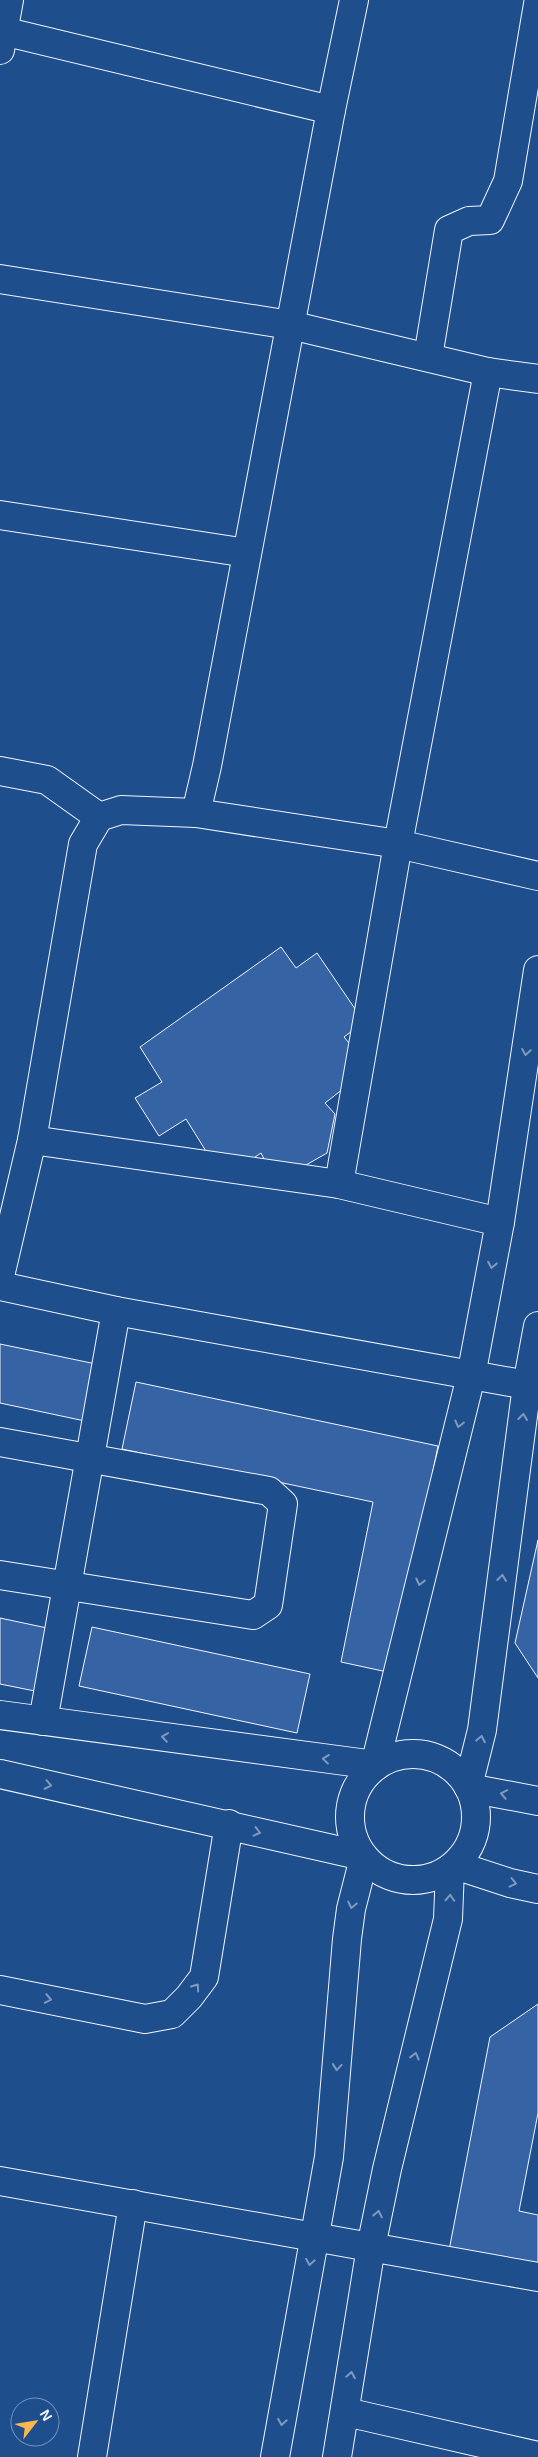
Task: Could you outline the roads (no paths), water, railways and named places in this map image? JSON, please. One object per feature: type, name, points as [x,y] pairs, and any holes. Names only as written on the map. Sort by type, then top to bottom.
[{"type":"street","points":[[9,0],[2,41],[331,110]]},
{"type":"street","points":[[196,812],[331,110],[354,0]]},
{"type":"street","points":[[428,357],[450,230],[468,221],[490,220],[508,181],[538,4]]},
{"type":"street","points":[[0,279],[290,325],[488,372],[538,379]]},
{"type":"street","points":[[339,1184],[398,844],[488,372]]},
{"type":"street","points":[[0,515],[247,553]]},
{"type":"street","points":[[0,771],[47,780],[99,817]]},
{"type":"street","points":[[0,1276],[32,1140],[83,844],[99,817],[121,810],[196,812],[398,844],[538,876]]},
{"type":"street","points":[[375,1765],[471,1376],[500,1222],[538,970]]},
{"type":"street","points":[[32,1140],[339,1184],[500,1222]]},
{"type":"street","points":[[0,1286],[116,1311],[533,1386]]},
{"type":"street","points":[[43,1721],[116,1311]]},
{"type":"street","points":[[469,1787],[482,1730],[533,1386],[538,1326]]},
{"type":"street","points":[[0,1442],[269,1491],[283,1504],[268,1605],[253,1614],[67,1587],[0,1575]]},
{"type":"street","points":[[0,1715],[375,1765]]},
{"type":"street","points":[[408,1753],[427,1754],[443,1761],[458,1772],[469,1787],[477,1814],[476,1828],[464,1854],[452,1867],[436,1876],[421,1880],[405,1880],[390,1876],[376,1868],[363,1857],[353,1838],[349,1818],[352,1798],[360,1780],[375,1765],[391,1756],[408,1753]]},
{"type":"street","points":[[0,1774],[229,1824],[363,1857]]},
{"type":"street","points":[[469,1787],[538,1801]]},
{"type":"street","points":[[0,1990],[145,2019],[172,2014],[189,1997],[204,1977],[229,1824]]},
{"type":"street","points":[[276,2457],[329,2157],[350,1917],[363,1857]]},
{"type":"street","points":[[452,1867],[538,1889]]},
{"type":"street","points":[[337,2457],[346,2412],[371,2247],[387,2168],[448,1920],[452,1867]]},
{"type":"street","points":[[0,2181],[538,2277]]},
{"type":"street","points":[[92,2457],[133,2204]]},
{"type":"street","points":[[346,2412],[538,2456]]}]
